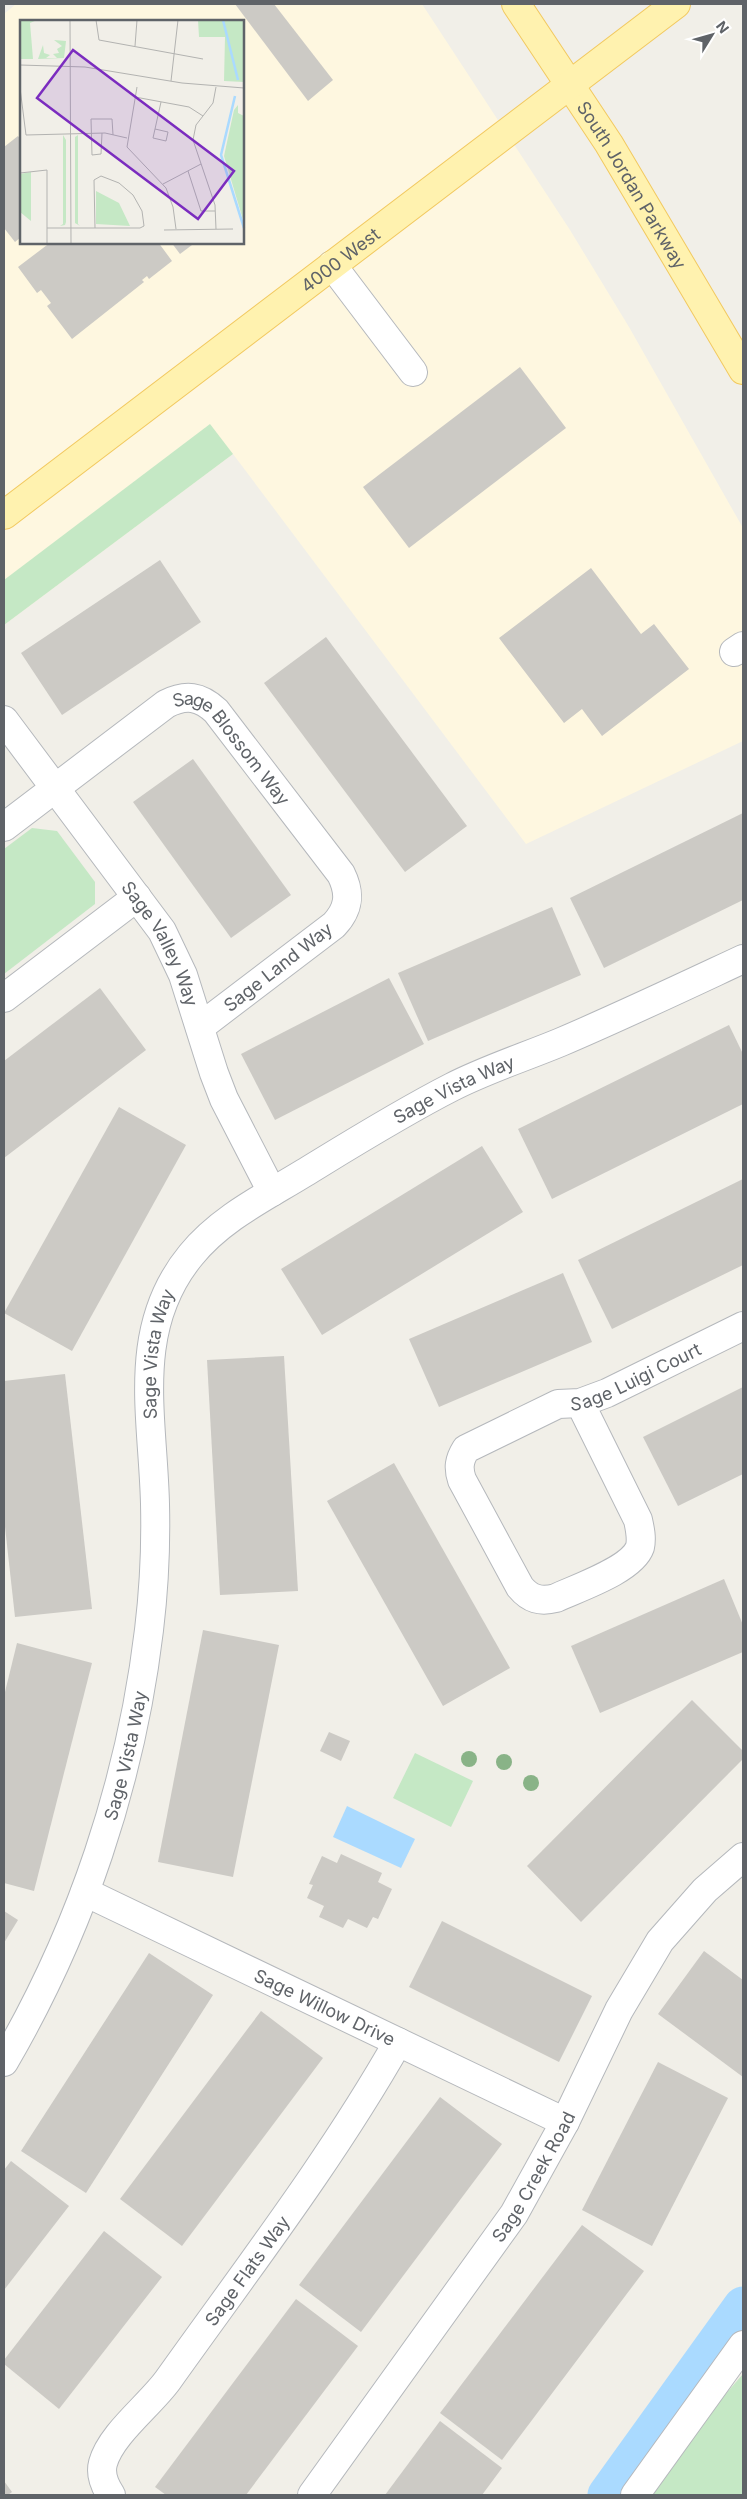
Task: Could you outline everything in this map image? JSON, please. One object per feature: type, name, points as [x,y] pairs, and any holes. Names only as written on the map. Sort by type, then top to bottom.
[{"type":"main road","name":"South Jordan Parkway","points":[[516,4],[614,152],[743,370]]},
{"type":"main road","name":"4000 West","points":[[4,515],[676,4]]},
{"type":"street","points":[[332,265],[413,372]]},
{"type":"street","name":"Sage Blossom Way","points":[[4,827],[166,704],[178,698],[192,697],[206,702],[216,711],[341,874],[347,887],[348,901]]},
{"type":"street","name":"Sage Valley Way","points":[[4,720],[162,931],[183,975],[214,1073],[228,1108],[272,1192]]},
{"type":"street","points":[[4,998],[137,897]]},
{"type":"street","name":"Sage Land Way","points":[[200,1027],[334,925],[343,915],[348,901]]},
{"type":"street","name":"Sage Vista Way","points":[[4,2062],[50,1973],[85,1892],[108,1826],[126,1758],[140,1688],[149,1628],[156,1506],[148,1362],[153,1333],[161,1306],[174,1280],[190,1256],[209,1235],[232,1216],[371,1132],[454,1086],[559,1043],[743,960]]},
{"type":"street","name":"Sage Luigi Court","points":[[580,1402],[638,1520],[641,1534],[640,1547],[632,1559],[622,1567],[546,1601],[536,1599],[527,1594],[520,1586],[467,1488],[459,1470],[460,1459],[466,1449],[475,1442],[558,1404],[580,1402],[607,1393],[743,1326]]},
{"type":"street","name":"Sage Creek Road","points":[[312,2495],[514,2214],[565,2122],[619,2010],[660,1941],[705,1890],[743,1857]]},
{"type":"street","name":"Sage Willow Drive","points":[[85,1892],[565,2122]]},
{"type":"street","name":"Sage Flats Way","points":[[111,2495],[104,2482],[103,2464],[115,2442],[167,2382],[336,2143],[398,2042]]},
{"type":"street","points":[[636,2495],[743,2345]]},
{"type":"shaded area","points":[[16,4],[422,4],[570,230],[629,327],[743,528],[743,741],[526,844],[233,454],[4,625],[4,14]]},
{"type":"green space","points":[[210,424],[233,454],[4,625],[4,580]]},
{"type":"green space","points":[[32,828],[57,831],[95,882],[95,904],[4,974],[4,849]]},
{"type":"green space","points":[[415,1753],[473,1781],[451,1827],[393,1798]]},
{"type":"green space","points":[[743,2374],[743,2495],[649,2495],[709,2413]]},
{"type":"water","points":[[347,1806],[415,1839],[401,1868],[333,1837]]},
{"type":"building","points":[[235,4],[274,4],[333,80],[308,101]]},
{"type":"building","points":[[18,136],[20,139],[20,238],[15,242],[4,228],[4,147]]},
{"type":"building","points":[[48,244],[159,244],[172,261],[149,279],[147,276],[142,280],[144,282],[72,339],[47,306],[51,303],[41,290],[37,293],[18,267]]},
{"type":"building","points":[[172,244],[193,244],[180,254]]},
{"type":"building","points":[[520,367],[566,428],[409,548],[363,487]]},
{"type":"building","points":[[160,560],[201,622],[62,715],[21,653]]},
{"type":"building","points":[[591,568],[641,634],[654,624],[689,669],[602,736],[582,709],[564,723],[499,638]]},
{"type":"building","points":[[326,637],[467,826],[405,872],[264,683]]},
{"type":"building","points":[[193,759],[291,895],[231,938],[133,802]]},
{"type":"building","points":[[743,813],[743,900],[604,968],[570,898]]},
{"type":"building","points":[[552,907],[581,975],[428,1041],[398,973]]},
{"type":"building","points":[[389,978],[424,1044],[275,1120],[241,1054]]},
{"type":"building","points":[[100,988],[146,1050],[4,1158],[4,1061]]},
{"type":"building","points":[[729,1025],[743,1054],[743,1104],[552,1199],[518,1129]]},
{"type":"building","points":[[119,1107],[186,1145],[72,1351],[4,1313]]},
{"type":"building","points":[[482,1146],[523,1212],[322,1335],[281,1269]]},
{"type":"building","points":[[743,1179],[743,1265],[612,1329],[578,1260]]},
{"type":"building","points":[[563,1273],[592,1342],[439,1407],[409,1339]]},
{"type":"building","points":[[284,1356],[298,1591],[220,1595],[207,1360]]},
{"type":"building","points":[[65,1374],[92,1609],[15,1617],[4,1518],[4,1381]]},
{"type":"building","points":[[743,1387],[743,1474],[678,1506],[643,1437]]},
{"type":"building","points":[[394,1463],[510,1668],[443,1706],[327,1501]]},
{"type":"building","points":[[724,1579],[743,1625],[743,1652],[600,1713],[571,1646]]},
{"type":"building","points":[[203,1630],[279,1645],[233,1877],[158,1862]]},
{"type":"building","points":[[17,1643],[92,1663],[34,1891],[4,1883],[4,1696]]},
{"type":"building","points":[[692,1700],[743,1751],[743,1759],[581,1922],[527,1866]]},
{"type":"building","points":[[329,1732],[350,1741],[341,1761],[320,1751]]},
{"type":"building","points":[[341,1854],[382,1873],[378,1882],[392,1889],[378,1919],[373,1917],[367,1928],[348,1919],[343,1928],[319,1917],[324,1906],[307,1898],[313,1885],[309,1884],[322,1856],[337,1863]]},
{"type":"building","points":[[4,1911],[18,1920],[4,1943]]},
{"type":"building","points":[[442,1921],[592,1996],[559,2062],[409,1987]]},
{"type":"building","points":[[704,1951],[743,1980],[743,2077],[658,2014]]},
{"type":"building","points":[[149,1953],[213,1995],[86,2193],[21,2151]]},
{"type":"building","points":[[261,2011],[323,2058],[182,2246],[120,2199]]},
{"type":"building","points":[[658,2062],[728,2098],[652,2246],[582,2210]]},
{"type":"building","points":[[440,2097],[502,2144],[361,2332],[299,2285]]},
{"type":"building","points":[[11,2161],[69,2206],[4,2290],[4,2170]]},
{"type":"building","points":[[582,2225],[644,2271],[502,2460],[440,2413]]},
{"type":"building","points":[[104,2231],[162,2277],[59,2409],[4,2364],[4,2360]]},
{"type":"building","points":[[296,2299],[358,2346],[246,2495],[166,2495],[155,2487]]},
{"type":"building","points":[[440,2421],[502,2468],[482,2495],[385,2495]]},
{"type":"building","points":[[4,2481],[12,2492],[8,2495],[4,2495]]},
{"type":"waterway","points":[[607,2495],[743,2306]]}]
